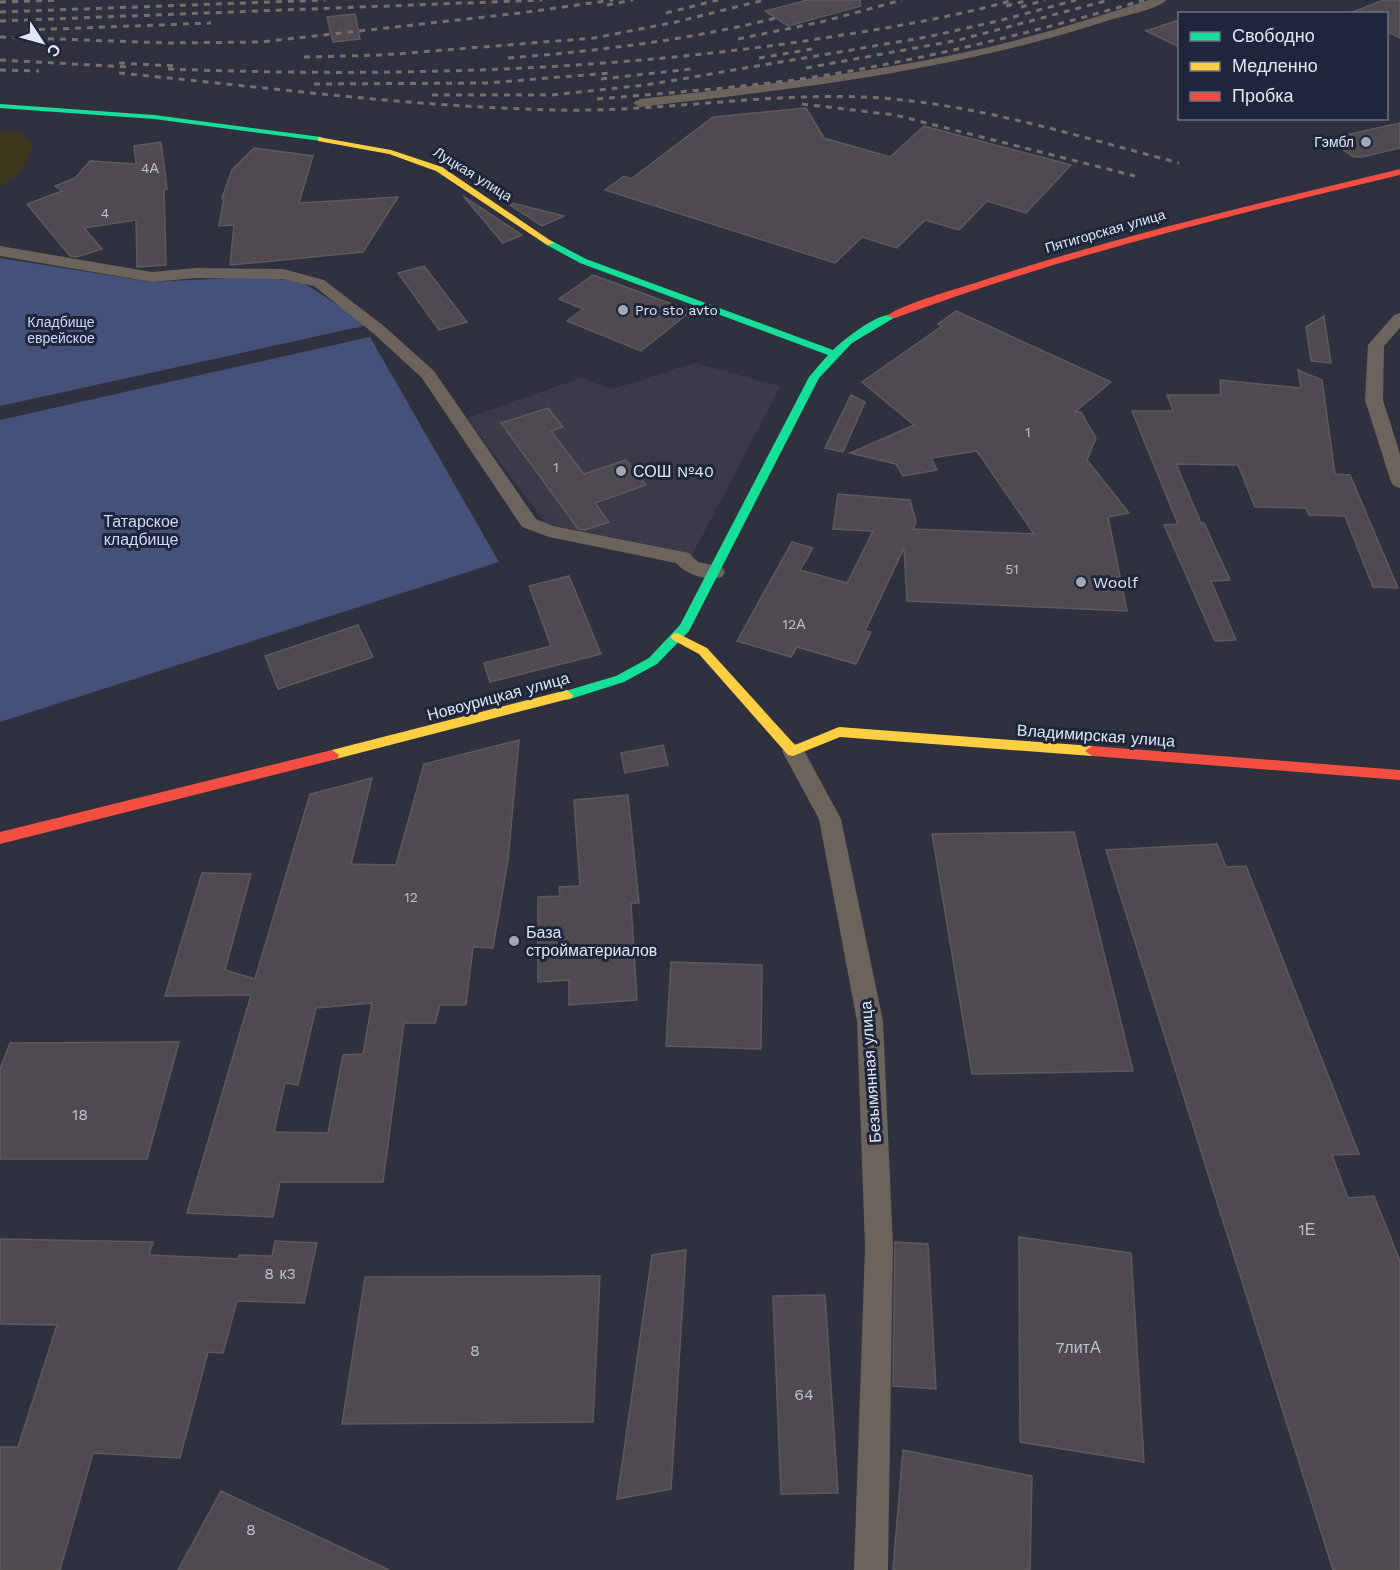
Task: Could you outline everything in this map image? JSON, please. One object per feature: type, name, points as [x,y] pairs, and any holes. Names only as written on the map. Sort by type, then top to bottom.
[{"type":"main road","name":"Луцкая улица","points":[[0,106],[193,119],[322,139],[423,161],[439,169],[557,247],[583,261],[832,353]]},
{"type":"main road","name":"Пятигорская улица","points":[[832,353],[881,321],[934,300],[1033,268],[1233,212],[1400,172]]},
{"type":"main road","name":"Новоурицкая улица","points":[[0,837],[552,700],[620,679],[653,661],[685,628],[814,377],[832,353]]},
{"type":"main road","name":"Безымянная улица","points":[[677,637],[703,651],[793,752]]},
{"type":"main road","name":"Владимирская улица","points":[[793,752],[839,732],[1400,775]]},
{"type":"street","points":[[640,103],[780,87],[953,59],[1071,29],[1161,0]]},
{"type":"street","points":[[0,251],[152,277],[196,273],[283,274],[319,283],[379,330],[428,375],[529,523],[549,531],[682,558],[692,568],[715,572]]},
{"type":"street","points":[[1400,318],[1376,345],[1374,400],[1400,482]]},
{"type":"street","name":"Безымянная улица","points":[[793,752],[830,819],[870,1021],[879,1247],[871,1570]]},
{"type":"shaded area","name":"СОШ №40","points":[[694,363],[781,386],[692,555],[546,524],[467,418],[581,378],[613,389]]},
{"type":"green space","name":"Кладбище еврейское","points":[[0,258],[151,282],[254,277],[301,281],[368,325],[0,406]]},
{"type":"green space","name":"Татарское кладбище","points":[[370,337],[499,562],[0,722],[0,420]]},
{"type":"sand","points":[[0,130],[21,134],[32,143],[32,149],[21,171],[0,186]]},
{"type":"building","points":[[808,0],[860,0],[861,6],[788,26],[765,11]]},
{"type":"building","points":[[1384,0],[1400,0],[1400,38],[1388,32],[1388,12],[1353,12]]},
{"type":"building","points":[[355,14],[360,39],[333,42],[327,17]]},
{"type":"building","points":[[1178,20],[1178,47],[1146,31]]},
{"type":"building","points":[[806,108],[824,138],[890,157],[924,126],[1071,165],[1026,213],[987,201],[959,230],[925,220],[897,248],[862,237],[835,263],[605,190],[624,176],[631,179],[713,117]]},
{"type":"building","name":"Гэмбл","points":[[1400,123],[1400,148],[1362,157],[1354,157],[1327,139]]},
{"type":"building","points":[[161,142],[167,189],[164,189],[166,265],[137,267],[136,220],[84,228],[102,249],[77,257],[70,256],[27,204],[62,191],[55,186],[75,178],[90,161],[136,164],[134,146]]},
{"type":"building","points":[[254,148],[313,156],[299,203],[398,197],[363,252],[230,265],[234,225],[219,226],[224,197],[222,198],[232,170]]},
{"type":"building","points":[[463,196],[522,235],[503,243]]},
{"type":"building","points":[[504,201],[564,216],[542,226]]},
{"type":"building","points":[[424,266],[467,322],[439,330],[398,273]]},
{"type":"building","points":[[593,275],[691,311],[641,351],[567,321],[583,309],[559,299]]},
{"type":"building","points":[[956,311],[1111,382],[1075,412],[1081,412],[1096,438],[1087,460],[1129,513],[1108,517],[1127,611],[907,601],[904,548],[865,631],[871,632],[856,664],[797,647],[791,657],[737,641],[792,542],[813,548],[800,570],[847,583],[873,531],[833,529],[838,494],[910,500],[916,522],[913,529],[1034,534],[977,451],[931,458],[937,470],[903,476],[896,464],[850,453],[914,425],[862,382],[942,326],[938,324]]},
{"type":"building","points":[[1324,316],[1331,363],[1311,361],[1306,327]]},
{"type":"building","points":[[1298,370],[1322,380],[1335,474],[1350,475],[1398,588],[1373,587],[1345,516],[1309,515],[1306,508],[1255,507],[1238,465],[1176,464],[1201,523],[1204,523],[1230,580],[1211,581],[1236,640],[1215,641],[1164,525],[1178,524],[1132,411],[1173,411],[1167,395],[1221,395],[1220,380],[1301,388]]},
{"type":"building","points":[[851,395],[865,402],[843,452],[825,448]]},
{"type":"building","points":[[548,408],[563,427],[551,431],[584,474],[626,460],[646,485],[595,503],[609,522],[585,530],[578,529],[501,423]]},
{"type":"building","points":[[569,576],[601,654],[490,682],[484,663],[551,646],[529,586]]},
{"type":"building","points":[[358,625],[373,657],[278,689],[265,656]]},
{"type":"building","points":[[519,740],[508,860],[493,948],[473,947],[466,1005],[440,1005],[435,1023],[404,1023],[383,1182],[280,1182],[273,1217],[187,1213],[251,995],[165,996],[202,873],[251,874],[225,970],[255,979],[310,794],[372,778],[351,864],[396,865],[424,764]],"holes":[[[372,1003],[363,1054],[343,1055],[328,1133],[274,1132],[285,1083],[298,1085],[316,1008]]]},
{"type":"building","points":[[663,745],[668,765],[625,773],[621,753]]},
{"type":"building","points":[[628,795],[639,903],[631,903],[637,1000],[569,1005],[569,980],[538,982],[538,897],[560,896],[559,887],[580,886],[574,800]]},
{"type":"building","points":[[1074,832],[1133,1071],[972,1074],[932,834]]},
{"type":"building","points":[[1217,844],[1226,867],[1246,866],[1359,1154],[1332,1155],[1348,1198],[1374,1196],[1400,1261],[1400,1570],[1333,1570],[1106,850]]},
{"type":"building","points":[[671,962],[762,965],[761,1049],[666,1046]]},
{"type":"building","points":[[179,1042],[147,1159],[0,1159],[0,1069],[10,1043]]},
{"type":"building","points":[[1019,1237],[1131,1253],[1144,1462],[1020,1442]]},
{"type":"building","points":[[0,1239],[153,1242],[149,1255],[238,1259],[239,1255],[272,1256],[275,1241],[317,1243],[304,1303],[237,1301],[223,1353],[208,1352],[180,1458],[93,1453],[60,1570],[0,1570],[0,1447],[18,1447],[57,1325],[0,1324]]},
{"type":"building","points":[[895,1242],[928,1244],[936,1389],[893,1386]]},
{"type":"building","points":[[686,1250],[671,1489],[617,1499],[652,1255]]},
{"type":"building","points":[[600,1276],[593,1422],[342,1424],[365,1277]]},
{"type":"building","points":[[825,1295],[838,1493],[781,1494],[773,1296]]},
{"type":"building","points":[[903,1450],[1032,1476],[1030,1570],[893,1570]]},
{"type":"building","points":[[221,1491],[389,1570],[178,1570]]},
{"type":"railway","points":[[0,2],[60,0]]},
{"type":"railway","points":[[0,12],[325,0]]},
{"type":"railway","points":[[0,21],[542,0]]},
{"type":"railway","points":[[0,37],[168,43],[261,42],[520,13],[613,0]]},
{"type":"railway","points":[[607,5],[633,0]]},
{"type":"railway","points":[[666,13],[718,0]]},
{"type":"railway","points":[[304,57],[383,55],[594,38],[676,22],[764,0]]},
{"type":"railway","points":[[738,39],[821,22],[902,0]]},
{"type":"railway","points":[[168,69],[408,72],[567,66],[646,60],[858,33],[1014,0]]},
{"type":"railway","points":[[1006,6],[1029,0]]},
{"type":"railway","points":[[1021,7],[1045,0]]},
{"type":"railway","points":[[432,95],[551,95],[646,85],[927,37],[1076,0]]},
{"type":"railway","points":[[806,68],[959,40],[1109,0]]},
{"type":"railway","points":[[597,99],[715,89],[872,67],[990,42],[1144,0]]},
{"type":"railway","points":[[508,58],[643,44],[710,33],[776,18]]},
{"type":"railway","points":[[27,30],[211,23]]},
{"type":"railway","points":[[759,58],[812,49]]},
{"type":"railway","points":[[0,60],[129,67]]},
{"type":"railway","points":[[119,63],[176,66]]},
{"type":"railway","points":[[601,79],[691,69]]},
{"type":"railway","points":[[0,70],[39,71]]},
{"type":"railway","points":[[119,73],[393,101],[558,110],[596,110],[826,96],[904,100],[984,113],[1179,163]]},
{"type":"railway","points":[[314,84],[488,83],[610,73]]},
{"type":"railway","points":[[802,104],[895,115],[1135,176]]},
{"type":"traffic: fast","points":[[0,106],[154,117],[321,139]]},
{"type":"traffic: fast","points":[[550,243],[583,261],[832,353]]},
{"type":"traffic: fast","points":[[567,695],[620,679],[653,661],[685,628],[814,377],[848,341],[892,316]]},
{"type":"traffic: slow","points":[[321,139],[391,152],[439,169],[550,243]]},
{"type":"traffic: slow","points":[[677,637],[703,651],[793,751],[839,732],[1092,751]]},
{"type":"traffic: slow","points":[[332,755],[567,695]]},
{"type":"traffic: jam","points":[[892,316],[953,293],[1079,253],[1400,172]]},
{"type":"traffic: jam","points":[[1092,751],[1400,775]]},
{"type":"traffic: jam","points":[[0,838],[332,755]]},
{"type":"place","name":"Гэмбл","points":[[1366,142]]},
{"type":"place","name":"Pro sto avto","points":[[623,310]]},
{"type":"place","name":"СОШ №40","points":[[621,471]]},
{"type":"place","name":"Woolf","points":[[1081,582]]},
{"type":"place","name":"База стройматериалов","points":[[514,941]]}]
